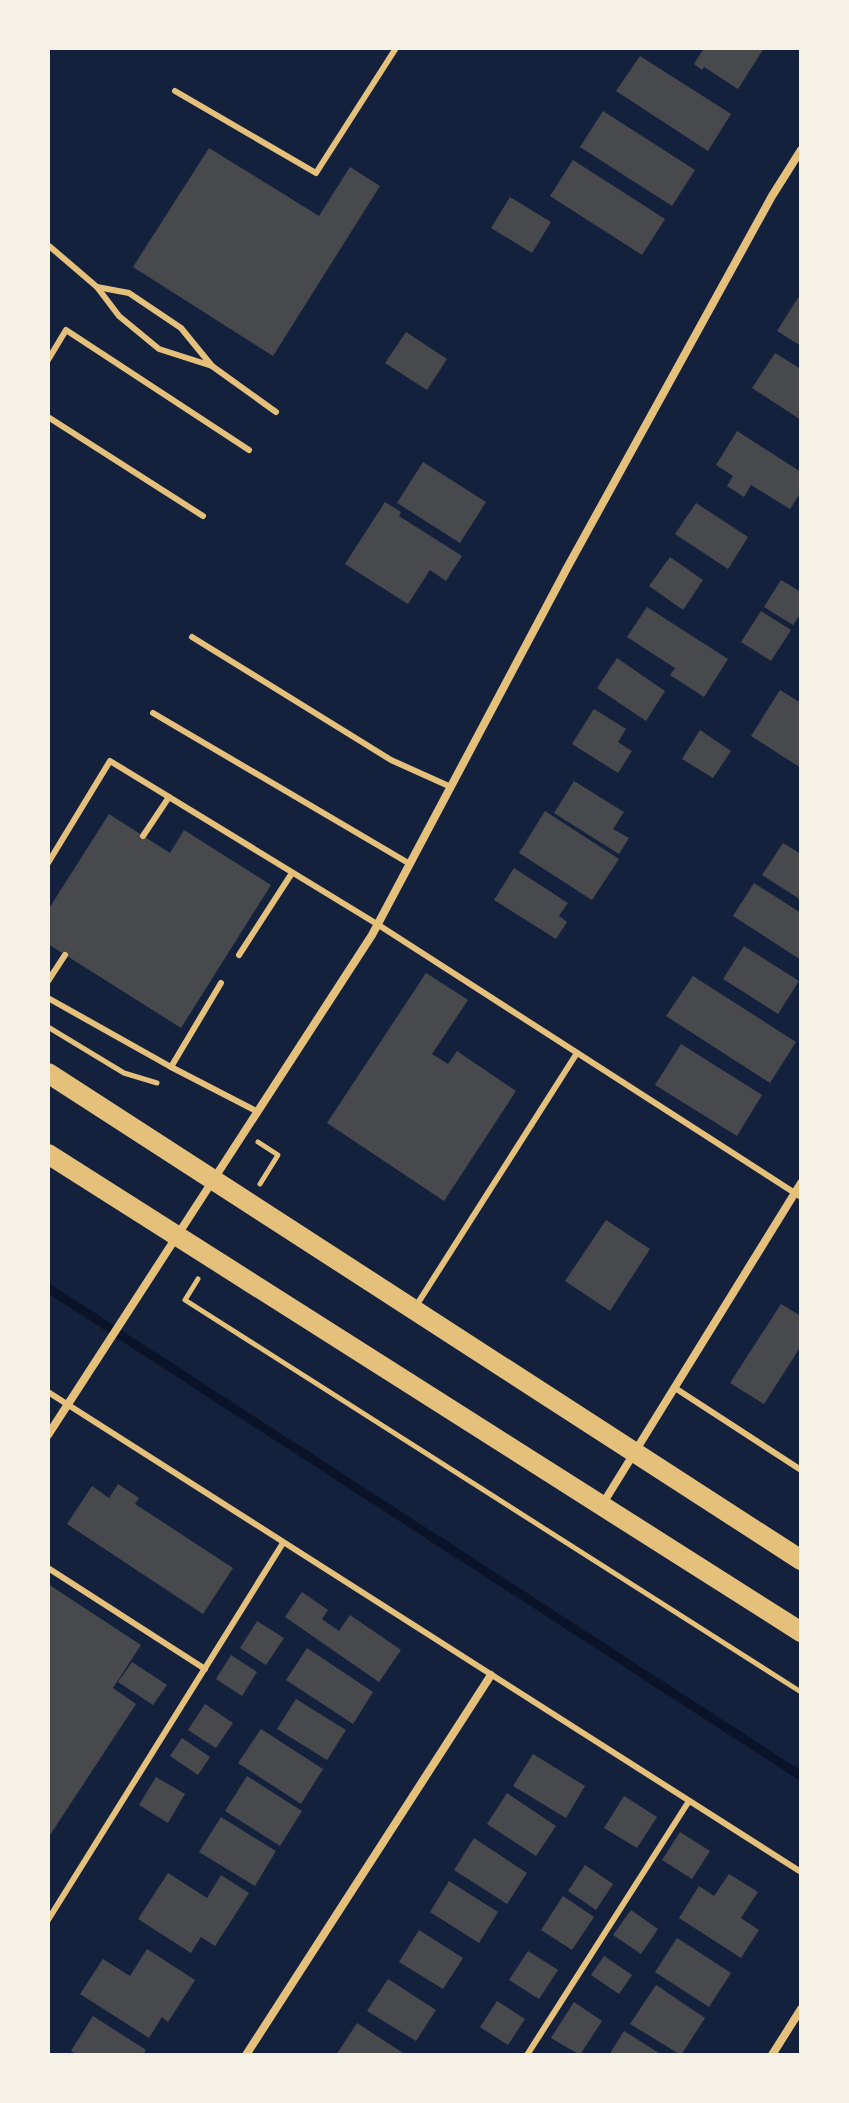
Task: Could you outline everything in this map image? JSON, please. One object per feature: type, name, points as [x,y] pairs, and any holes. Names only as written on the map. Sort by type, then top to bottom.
[{"type":"main road","points":[[48,1073],[801,1560]]},
{"type":"main road","points":[[48,1154],[801,1632]]},
{"type":"street","points":[[48,1435],[377,924],[590,527],[772,196],[801,150]]},
{"type":"street","points":[[602,1506],[798,1195],[801,1183]]},
{"type":"street","points":[[246,2055],[491,1675]]},
{"type":"street","points":[[772,2055],[801,2009]]},
{"type":"lane","points":[[175,91],[316,173],[396,48]]},
{"type":"lane","points":[[48,245],[97,287],[119,316],[159,349],[212,366]]},
{"type":"lane","points":[[97,287],[129,293],[181,328],[212,366],[276,412]]},
{"type":"lane","points":[[48,360],[66,330],[249,450]]},
{"type":"lane","points":[[48,417],[203,516]]},
{"type":"lane","points":[[192,637],[391,760],[451,787]]},
{"type":"lane","points":[[153,713],[410,864]]},
{"type":"lane","points":[[48,863],[110,761],[377,924],[798,1195]]},
{"type":"lane","points":[[143,836],[169,797]]},
{"type":"lane","points":[[239,955],[292,873]]},
{"type":"lane","points":[[48,981],[65,955]]},
{"type":"lane","points":[[171,1067],[221,983]]},
{"type":"lane","points":[[48,998],[258,1112]]},
{"type":"lane","points":[[414,1310],[577,1053]]},
{"type":"lane","points":[[675,1388],[800,1468]]},
{"type":"lane","points":[[48,1392],[801,1872]]},
{"type":"lane","points":[[48,1920],[283,1543]]},
{"type":"lane","points":[[48,1568],[205,1669]]},
{"type":"lane","points":[[527,2055],[689,1801]]},
{"type":"path","points":[[48,1027],[124,1073],[165,1086]]},
{"type":"path","points":[[260,1143],[278,1155],[266,1175]]},
{"type":"path","points":[[185,1300],[801,1692]]},
{"type":"building","points":[[704,48],[764,48],[738,89],[694,64]]},
{"type":"building","points":[[640,56],[731,114],[708,151],[616,91]]},
{"type":"building","points":[[603,111],[695,170],[672,206],[580,147]]},
{"type":"building","points":[[209,148],[319,216],[350,167],[380,186],[273,356],[133,267]]},
{"type":"building","points":[[573,160],[665,219],[642,255],[550,196]]},
{"type":"building","points":[[510,197],[551,222],[532,253],[491,228]]},
{"type":"building","points":[[801,293],[801,346],[777,331]]},
{"type":"building","points":[[406,332],[447,359],[427,390],[385,363]]},
{"type":"building","points":[[775,353],[801,369],[801,420],[752,388]]},
{"type":"building","points":[[737,431],[801,472],[801,492],[790,509],[751,485],[744,497],[727,486],[733,476],[716,465]]},
{"type":"building","points":[[423,462],[486,502],[460,543],[397,503]]},
{"type":"building","points":[[385,502],[401,512],[399,516],[462,556],[446,581],[430,570],[408,604],[345,564]]},
{"type":"building","points":[[696,503],[748,537],[728,569],[675,534]]},
{"type":"building","points":[[670,557],[703,580],[683,610],[649,586]]},
{"type":"building","points":[[781,580],[801,592],[801,613],[793,625],[764,607]]},
{"type":"building","points":[[647,607],[728,659],[704,697],[670,675],[675,668],[627,637]]},
{"type":"building","points":[[761,611],[791,630],[771,661],[741,642]]},
{"type":"building","points":[[617,658],[665,691],[646,721],[597,688]]},
{"type":"building","points":[[780,690],[801,703],[801,768],[751,736]]},
{"type":"building","points":[[594,709],[626,729],[618,742],[632,751],[618,773],[572,744]]},
{"type":"building","points":[[700,730],[731,751],[713,778],[682,759]]},
{"type":"building","points":[[574,781],[624,812],[613,829],[629,838],[619,854],[554,813]]},
{"type":"building","points":[[545,811],[619,859],[592,900],[519,853]]},
{"type":"building","points":[[109,814],[170,853],[184,830],[271,885],[181,1028],[48,944],[48,910]]},
{"type":"building","points":[[783,843],[801,854],[801,900],[762,875]]},
{"type":"building","points":[[514,868],[568,903],[559,916],[567,922],[556,939],[494,900]]},
{"type":"building","points":[[754,883],[801,913],[801,960],[733,916]]},
{"type":"building","points":[[744,946],[799,981],[778,1014],[723,979]]},
{"type":"building","points":[[426,973],[468,1000],[432,1054],[448,1064],[457,1051],[516,1091],[444,1201],[327,1123]]},
{"type":"building","points":[[693,976],[796,1042],[770,1083],[666,1016]]},
{"type":"building","points":[[681,1044],[762,1095],[737,1136],[655,1085]]},
{"type":"building","points":[[606,1220],[650,1249],[610,1311],[565,1281]]},
{"type":"building","points":[[781,1304],[801,1316],[801,1346],[764,1404],[730,1383]]},
{"type":"building","points":[[118,1484],[139,1498],[135,1504],[233,1568],[203,1614],[67,1524],[92,1486],[109,1498]]},
{"type":"building","points":[[48,1584],[141,1645],[113,1688],[136,1704],[48,1838],[50,1721]]},
{"type":"building","points":[[302,1592],[328,1610],[322,1619],[339,1631],[350,1615],[401,1650],[379,1682],[285,1617]]},
{"type":"building","points":[[257,1621],[284,1638],[266,1665],[240,1648]]},
{"type":"building","points":[[307,1648],[373,1692],[353,1724],[286,1680]]},
{"type":"building","points":[[231,1655],[257,1672],[242,1696],[216,1679]]},
{"type":"building","points":[[132,1662],[167,1685],[153,1705],[118,1682]]},
{"type":"building","points":[[296,1699],[346,1730],[327,1760],[277,1729]]},
{"type":"building","points":[[205,1704],[233,1723],[216,1748],[188,1730]]},
{"type":"building","points":[[261,1729],[323,1769],[301,1804],[238,1763]]},
{"type":"building","points":[[182,1738],[210,1757],[198,1775],[170,1756]]},
{"type":"building","points":[[533,1754],[585,1786],[566,1818],[513,1786]]},
{"type":"building","points":[[247,1776],[302,1811],[280,1846],[225,1811]]},
{"type":"building","points":[[156,1777],[185,1794],[168,1823],[139,1805]]},
{"type":"building","points":[[507,1793],[556,1826],[536,1856],[487,1824]]},
{"type":"building","points":[[624,1796],[657,1817],[637,1848],[604,1828]]},
{"type":"building","points":[[221,1817],[276,1851],[255,1886],[199,1852]]},
{"type":"building","points":[[680,1832],[710,1851],[692,1879],[662,1860]]},
{"type":"building","points":[[474,1838],[527,1873],[507,1904],[454,1870]]},
{"type":"building","points":[[585,1865],[613,1884],[596,1910],[568,1891]]},
{"type":"building","points":[[168,1873],[207,1898],[221,1875],[249,1893],[215,1946],[201,1937],[191,1953],[138,1919]]},
{"type":"building","points":[[729,1874],[758,1892],[741,1918],[759,1930],[741,1958],[679,1918],[699,1886],[714,1896]]},
{"type":"building","points":[[449,1881],[498,1912],[479,1943],[430,1912]]},
{"type":"building","points":[[563,1896],[594,1917],[572,1950],[541,1930]]},
{"type":"building","points":[[631,1910],[658,1929],[641,1954],[613,1935]]},
{"type":"building","points":[[419,1930],[463,1958],[443,1989],[399,1962]]},
{"type":"building","points":[[677,1938],[731,1973],[709,2007],[655,1972]]},
{"type":"building","points":[[147,1949],[195,1980],[168,2022],[162,2017],[149,2038],[80,1994],[103,1959],[130,1976]]},
{"type":"building","points":[[528,1951],[558,1970],[539,1999],[509,1980]]},
{"type":"building","points":[[604,1956],[632,1975],[619,1994],[591,1975]]},
{"type":"building","points":[[388,1979],[436,2010],[416,2041],[367,2011]]},
{"type":"building","points":[[656,1985],[705,2018],[681,2055],[630,2024]]},
{"type":"building","points":[[497,2001],[525,2019],[508,2045],[480,2027]]},
{"type":"building","points":[[574,2002],[602,2021],[580,2055],[551,2038]]},
{"type":"building","points":[[93,2016],[146,2050],[143,2055],[77,2055],[71,2051]]},
{"type":"building","points":[[357,2023],[406,2055],[336,2055]]},
{"type":"building","points":[[624,2031],[662,2055],[609,2055]]},
{"type":"waterway","points":[[48,1288],[801,1776]]}]
